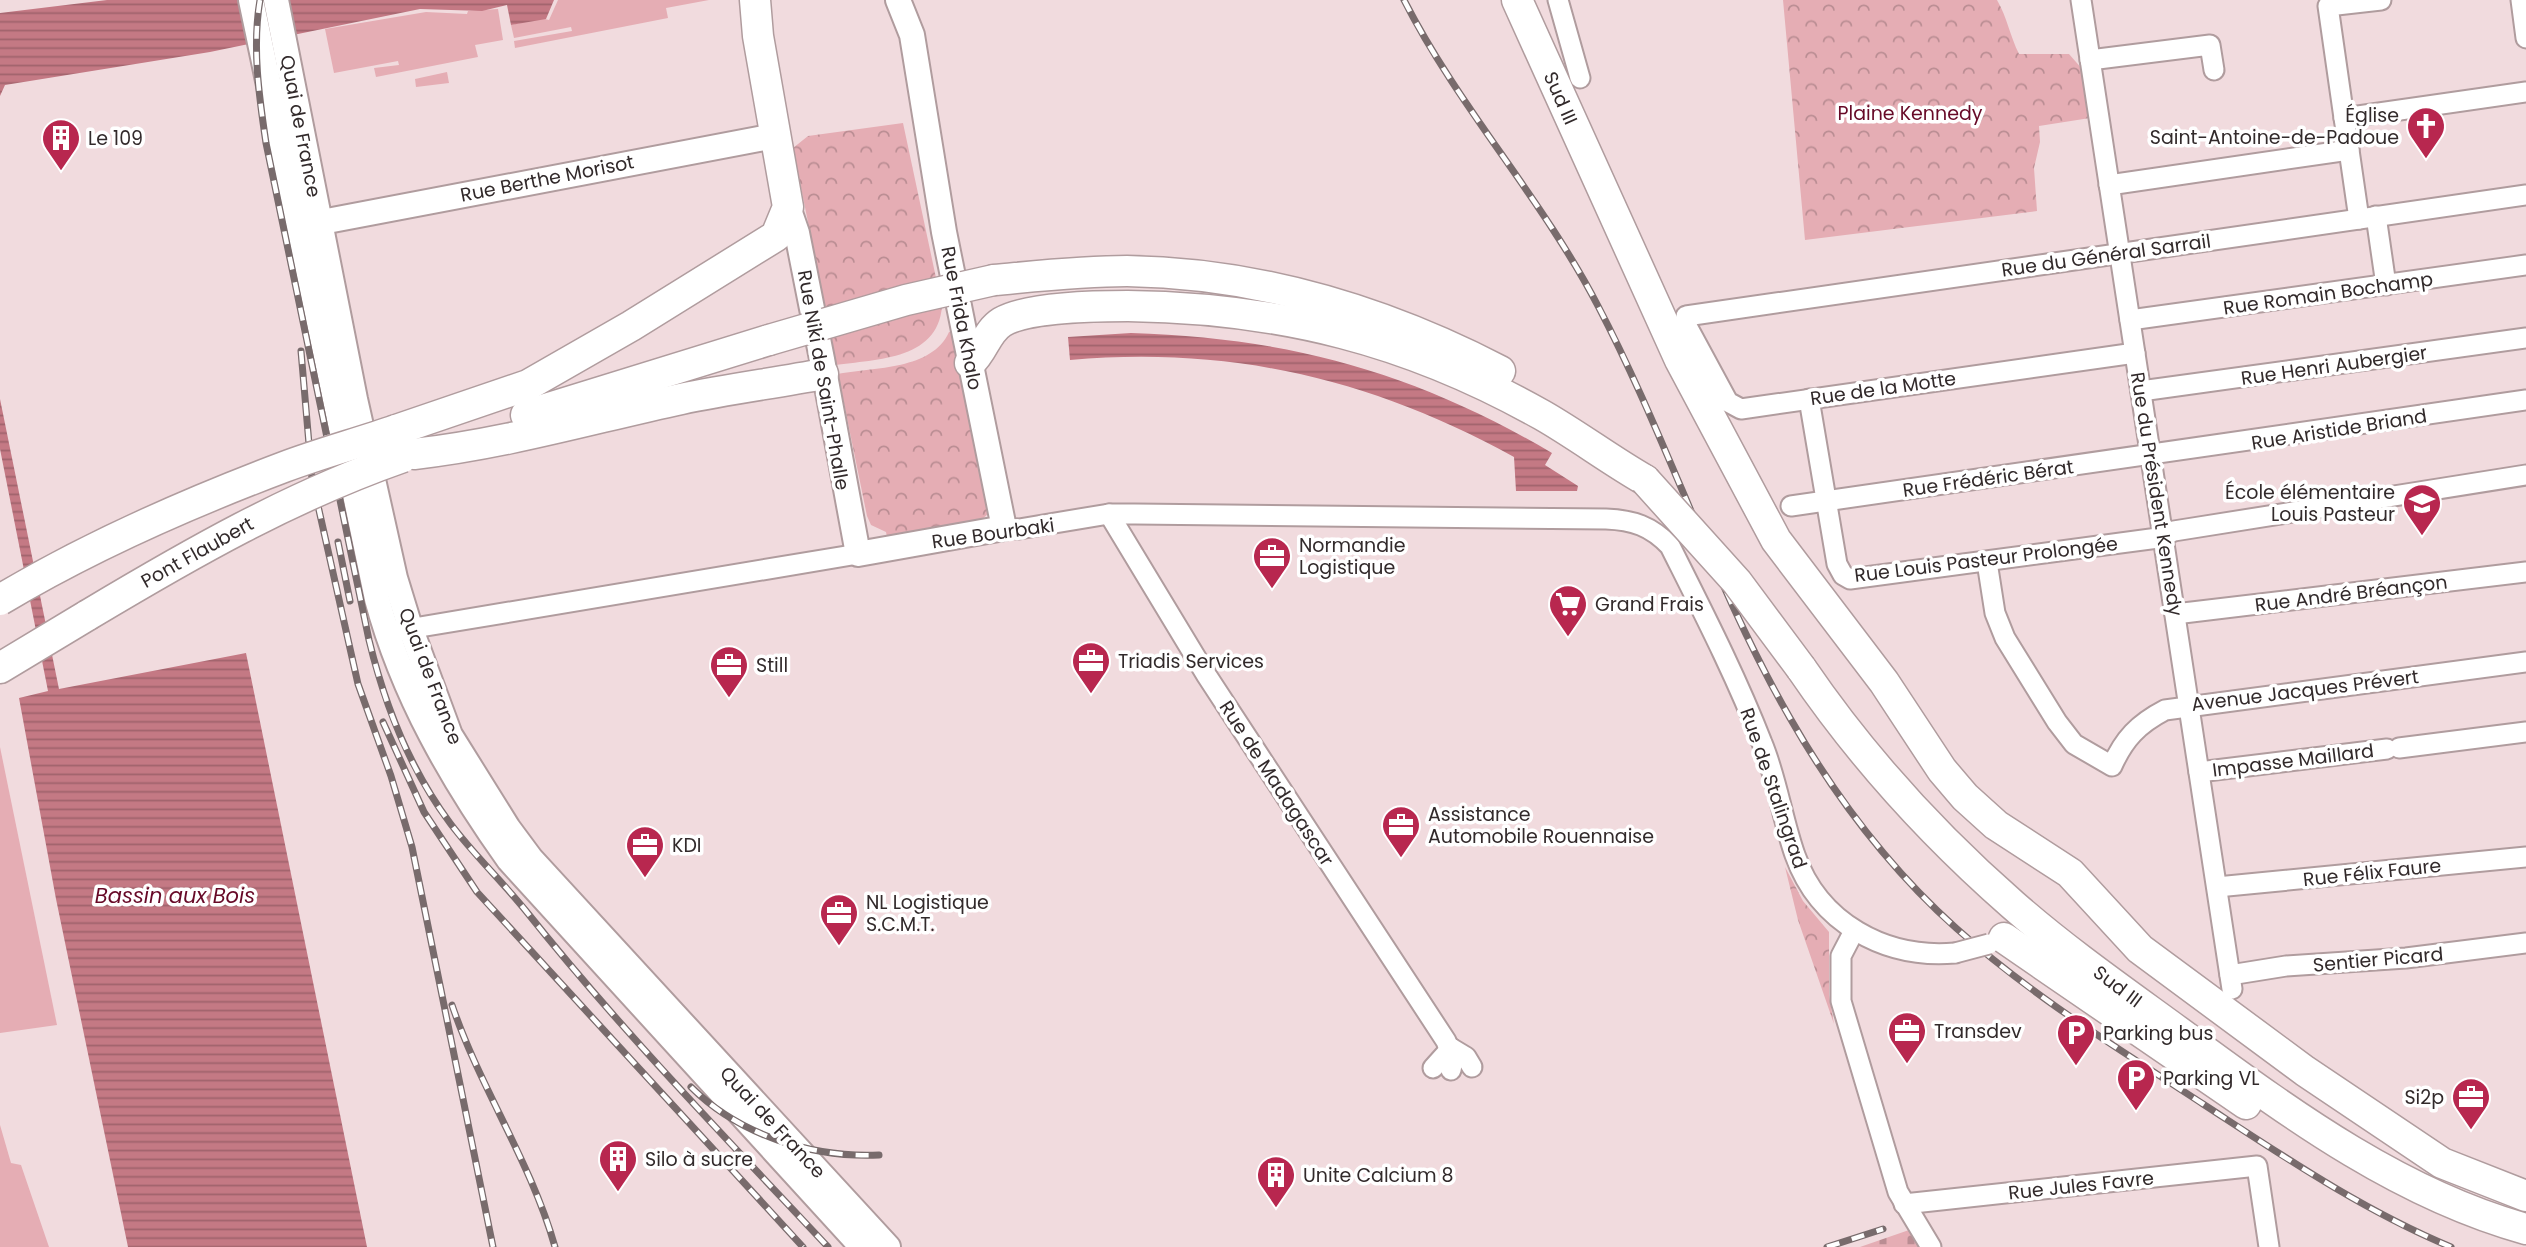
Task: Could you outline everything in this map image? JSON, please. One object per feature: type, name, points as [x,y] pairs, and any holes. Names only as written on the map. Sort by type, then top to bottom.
[{"type":"highway","points":[[404,447],[528,386],[776,236],[788,207],[755,0]]},
{"type":"highway","name":"Sud III","points":[[1517,0],[1680,360],[1776,540],[1868,660],[1942,770],[1965,797],[1996,825],[2070,873],[2150,956],[2305,1071],[2442,1163],[2526,1196]]},
{"type":"highway","points":[[404,447],[457,436],[906,299],[994,280],[1126,271],[1202,276],[1301,293],[1401,326],[1499,371],[1568,417],[1645,481]]},
{"type":"highway","points":[[971,362],[981,354],[985,340],[994,329],[1016,317],[1102,306],[1176,307],[1237,312],[1324,327],[1404,349],[1480,382],[1545,416],[1645,481]]},
{"type":"highway","points":[[404,447],[450,450],[644,410],[679,399],[823,374]]},
{"type":"highway","name":"Pont Flaubert","points":[[0,600],[88,550],[182,508],[287,466],[404,447]]},
{"type":"highway","name":"Pont Flaubert","points":[[0,668],[219,538],[346,478],[404,447]]},
{"type":"highway","name":"Sud III","points":[[1645,481],[1737,582],[1860,749],[1892,786],[2014,905],[2265,1095],[2388,1171],[2455,1204],[2526,1229]]},
{"type":"highway","points":[[1996,941],[2251,1107],[2338,1154],[2388,1171]]},
{"type":"main road","name":"Quai de France","points":[[251,0],[309,224],[416,706],[450,770],[509,860],[862,1247]]},
{"type":"main road","name":"Quai de France","points":[[276,0],[309,224]]},
{"type":"main road","name":"Rue Frida Khalo","points":[[898,0],[912,35],[939,201],[1004,528]]},
{"type":"main road","name":"Rue Berthe Morisot","points":[[309,224],[775,136]]},
{"type":"main road","name":"Rue Niki de Saint-Phalle","points":[[788,207],[797,233],[858,554]]},
{"type":"main road","name":"Rue Bourbaki","points":[[858,554],[1004,528]]},
{"type":"main road","name":"Quai de France","points":[[398,630],[450,734],[508,828],[531,859],[888,1247]]},
{"type":"street","points":[[1558,0],[1580,78]]},
{"type":"street","name":"Rue du Président Kennedy","points":[[2081,0],[2231,982]]},
{"type":"street","points":[[2381,0],[2328,6],[2349,150],[2386,285]]},
{"type":"street","points":[[2521,0],[2526,38]]},
{"type":"street","points":[[2090,60],[2210,46],[2214,70]]},
{"type":"street","points":[[2344,118],[2526,92]]},
{"type":"street","points":[[2109,185],[2349,150]]},
{"type":"street","name":"Rue du Général Sarrail","points":[[1686,316],[2526,195]]},
{"type":"street","name":"Rue Romain Bochamp","points":[[2130,320],[2526,265]]},
{"type":"street","name":"Rue de la Motte","points":[[1686,316],[1688,328],[1728,402],[1741,409],[2135,353]]},
{"type":"street","name":"Rue Henri Aubergier","points":[[2141,391],[2526,338]]},
{"type":"street","points":[[1809,399],[1825,500]]},
{"type":"street","name":"Rue Aristide Briand","points":[[2151,457],[2526,400]]},
{"type":"street","name":"Rue Frédéric Bérat","points":[[1791,506],[2151,457]]},
{"type":"street","name":"Rue Louis Pasteur Prolongée","points":[[1825,500],[1837,564],[1843,575],[1850,579],[2164,537],[2174,531],[2526,475]]},
{"type":"street","name":"Rue Bourbaki","points":[[1004,528],[1045,526],[1109,514],[1606,519]]},
{"type":"street","name":"Rue de Madagascar","points":[[1109,514],[1207,676],[1451,1048],[1466,1057],[1472,1067]]},
{"type":"street","name":"Rue de Stalingrad","points":[[1606,519],[1633,521],[1649,527],[1670,545],[1760,737],[1801,869],[1827,906],[1854,931],[1878,943],[1912,952],[1955,953],[1996,941]]},
{"type":"street","name":"Rue Bourbaki","points":[[398,630],[858,554]]},
{"type":"street","name":"Avenue Jacques Prévert","points":[[1987,562],[1995,613],[2005,638],[2057,722],[2074,744],[2112,766],[2122,742],[2144,721],[2165,710],[2189,704],[2526,662]]},
{"type":"street","name":"Rue André Bréançon","points":[[2175,614],[2526,572]]},
{"type":"street","name":"Impasse Maillard","points":[[2200,772],[2526,732]]},
{"type":"street","name":"Rue Félix Faure","points":[[2217,887],[2526,857]]},
{"type":"street","points":[[1854,931],[1841,956],[1841,1000],[1879,1133],[1904,1204],[1931,1247]]},
{"type":"street","name":"Sentier Picard","points":[[2231,982],[2286,966],[2406,958],[2526,943]]},
{"type":"street","points":[[1442,1069],[1451,1048]]},
{"type":"street","name":"Rue Jules Favre","points":[[1904,1204],[2258,1166],[2269,1247]]},
{"type":"green space","points":[[558,0],[709,0],[666,8],[668,18],[515,48],[514,41],[572,31],[571,27],[514,38],[511,25],[541,18],[549,20]]},
{"type":"green space","name":"Plaine Kennedy","points":[[1783,0],[1997,0],[2019,54],[2069,54],[2083,70],[2090,118],[2039,126],[2040,142],[2034,168],[2037,211],[1805,240]]},
{"type":"green space","points":[[498,9],[503,40],[475,45],[478,57],[376,77],[374,68],[399,65],[398,61],[334,73],[325,29],[426,12],[467,14],[468,11]]},
{"type":"green space","points":[[447,72],[449,83],[416,87],[415,79]]},
{"type":"green space","points":[[903,123],[942,306],[938,324],[929,338],[916,348],[883,359],[829,366],[804,239],[811,237],[793,148],[808,136]]},
{"type":"green space","points":[[957,330],[989,513],[979,522],[887,537],[886,532],[871,525],[867,516],[838,374],[885,368],[916,360],[930,354],[949,332]]},
{"type":"green space","points":[[0,747],[57,1025],[0,1033]]},
{"type":"green space","points":[[1785,867],[1803,901],[1829,932],[1829,995],[1834,1024],[1798,920]]},
{"type":"green space","points":[[0,1125],[11,1163],[21,1165],[49,1247],[0,1247]]},
{"type":"green space","points":[[1909,1230],[1922,1247],[1860,1247]]},
{"type":"water","points":[[107,0],[554,0],[546,19],[511,25],[507,5],[482,11],[420,9],[210,52],[5,85],[0,96],[0,13]]},
{"type":"water","points":[[1131,333],[1244,342],[1298,352],[1400,381],[1501,425],[1552,453],[1545,465],[1578,486],[1577,491],[1516,491],[1514,457],[1408,407],[1354,388],[1300,374],[1188,358],[1070,360],[1068,337]]},
{"type":"water","name":"Bassin aux Bois","points":[[0,399],[59,689],[246,653],[367,1247],[128,1247],[56,899],[19,698],[48,691],[0,449]]},
{"type":"railway","points":[[260,0],[257,54],[266,143],[369,640],[400,736],[435,802],[468,846],[636,1040],[828,1247]]},
{"type":"railway","points":[[1404,0],[1450,78],[1576,266],[1647,408],[1714,565],[1763,668],[1825,775],[1886,856],[1956,928],[2076,1021],[2324,1181],[2386,1216],[2451,1247]]},
{"type":"railway","points":[[301,351],[312,479],[358,684],[391,776],[412,847],[493,1247]]},
{"type":"railway","points":[[338,542],[350,601]]},
{"type":"railway","points":[[383,722],[424,812],[477,892],[803,1247]]},
{"type":"railway","points":[[452,1005],[463,1036],[533,1185],[555,1247]]},
{"type":"railway","points":[[691,1087],[731,1118],[778,1140],[828,1152],[879,1155]]},
{"type":"railway","points":[[1827,1247],[1883,1229]]},
{"type":"place","name":"Église Saint-Antoine-de-Padoue","points":[[2426,160]]},
{"type":"place","name":"Le 109","points":[[61,172]]},
{"type":"place","name":"École élémentaire Louis Pasteur","points":[[2422,537]]},
{"type":"place","name":"Normandie Logistique","points":[[1272,590]]},
{"type":"place","name":"Grand Frais","points":[[1568,638]]},
{"type":"place","name":"Triadis Services","points":[[1091,695]]},
{"type":"place","name":"Still","points":[[729,699]]},
{"type":"place","name":"Assistance Automobile Rouennaise","points":[[1401,859]]},
{"type":"place","name":"KDI","points":[[645,879]]},
{"type":"place","name":"NL Logistique S.C.M.T.","points":[[839,947]]},
{"type":"place","name":"Transdev","points":[[1907,1065]]},
{"type":"place","name":"Parking bus","points":[[2076,1067]]},
{"type":"place","name":"Parking VL","points":[[2136,1112]]},
{"type":"place","name":"Si2p","points":[[2471,1131]]},
{"type":"place","name":"Silo à sucre","points":[[618,1193]]},
{"type":"place","name":"Unite Calcium 8","points":[[1276,1209]]}]
